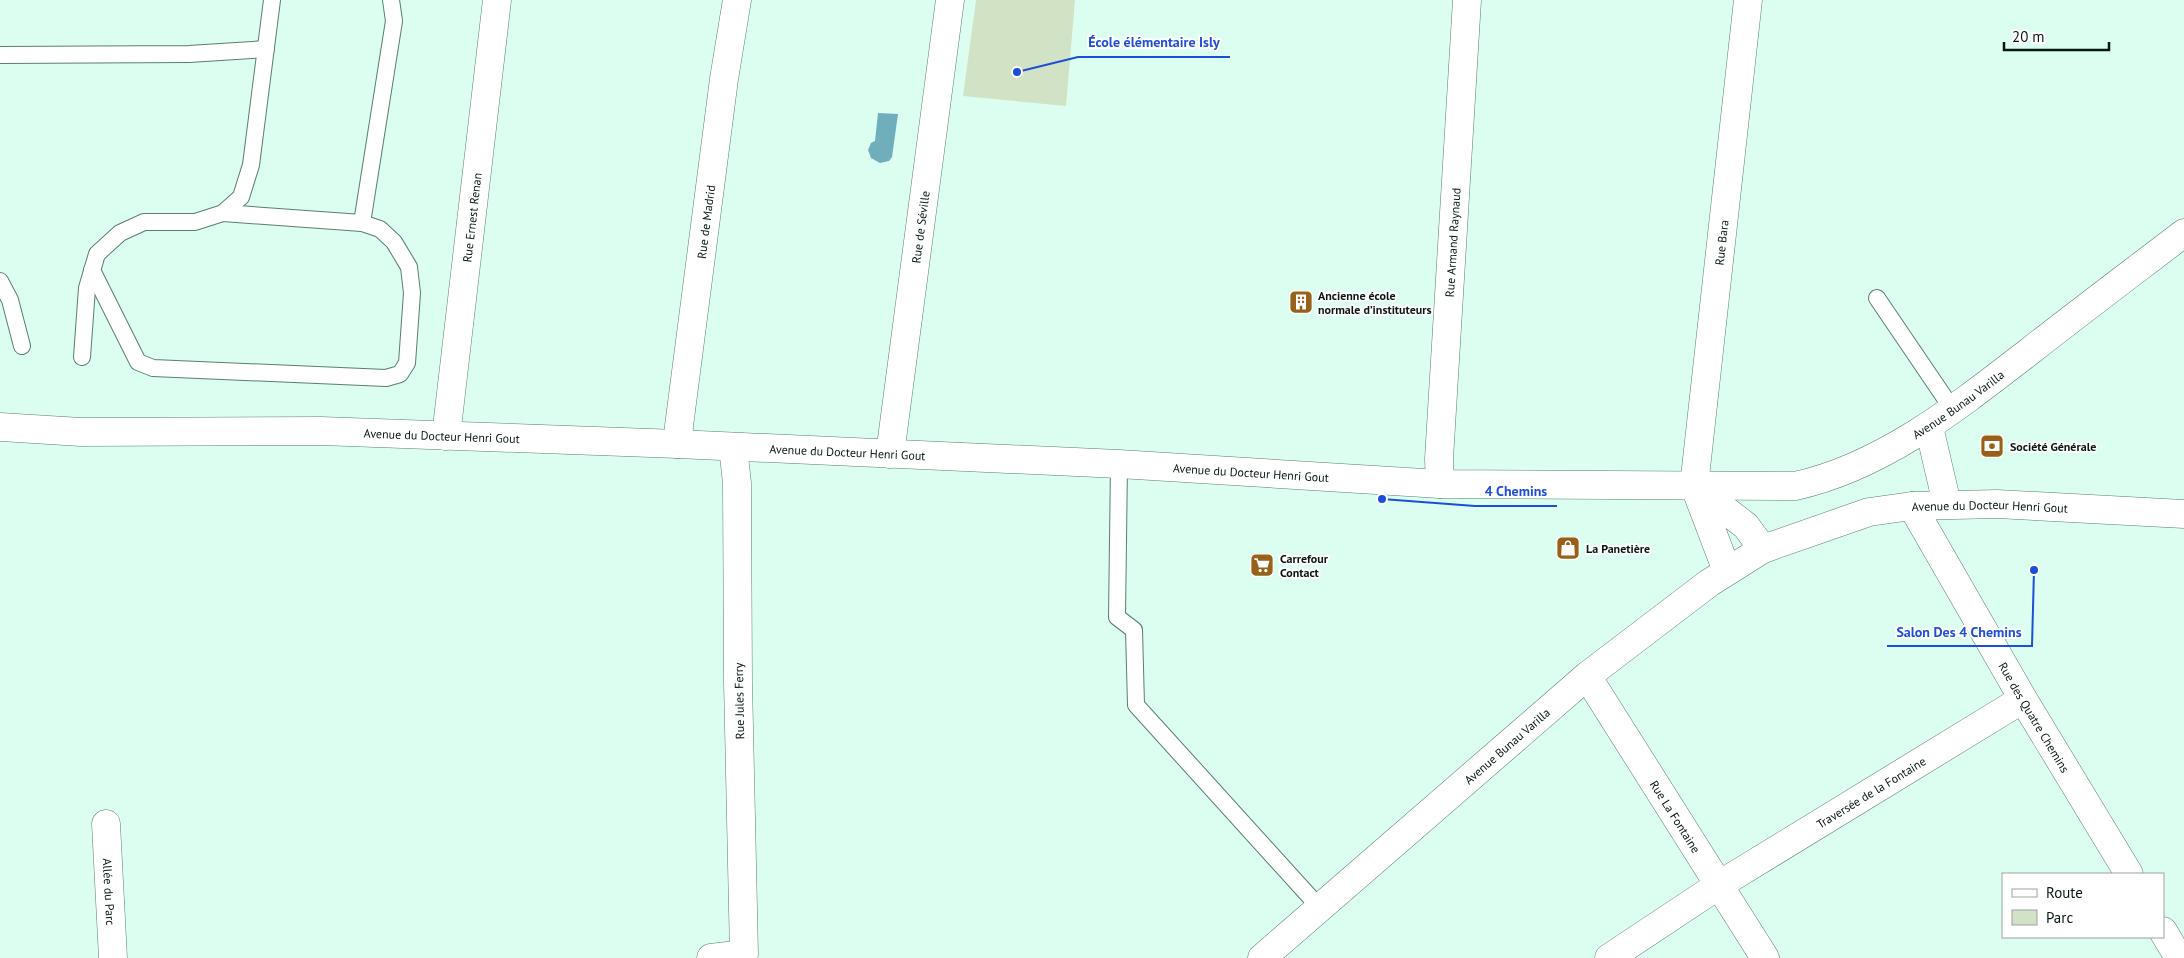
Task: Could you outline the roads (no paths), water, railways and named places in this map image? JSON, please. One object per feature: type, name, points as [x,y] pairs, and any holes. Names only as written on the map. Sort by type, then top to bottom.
[{"type":"street","name":"Rue Ernest Renan","points":[[446,436],[497,0]]},
{"type":"street","name":"Rue de Madrid","points":[[678,444],[722,98],[737,0]]},
{"type":"street","name":"Rue de Séville","points":[[890,454],[950,0]]},
{"type":"street","name":"Rue Armand Raynaud","points":[[1440,484],[1439,459],[1467,0]]},
{"type":"street","name":"Rue Bara","points":[[1694,486],[1748,0]]},
{"type":"street","name":"Avenue Bunau Varilla","points":[[1694,486],[1795,486],[1814,481],[1863,461],[1929,427],[2184,233]]},
{"type":"street","name":"Avenue du Docteur Henri Gout","points":[[0,427],[81,432],[321,431],[678,444],[1119,464],[1440,484],[1694,486]]},
{"type":"street","points":[[1929,427],[1947,504]]},
{"type":"street","name":"Rue Jules Ferry","points":[[711,958],[744,954],[738,682],[737,483],[733,447]]},
{"type":"street","points":[[1694,486],[1746,526],[1762,549]]},
{"type":"street","points":[[1694,486],[1727,571]]},
{"type":"street","name":"Avenue du Docteur Henri Gout","points":[[1762,549],[1869,512],[1912,506],[1997,504],[2184,514]]},
{"type":"street","name":"Rue des Quatre Chemins","points":[[1912,506],[2023,699],[2128,873]]},
{"type":"street","name":"Avenue Bunau Varilla","points":[[1262,958],[1586,676],[1709,583],[1762,549]]},
{"type":"street","name":"Rue La Fontaine","points":[[1586,676],[1765,958]]},
{"type":"street","name":"Traversée de la Fontaine","points":[[1609,958],[1719,885],[2023,699]]},
{"type":"street","name":"Allée du Parc","points":[[106,824],[113,958]]},
{"type":"street","points":[[2164,933],[2179,958]]},
{"type":"lane","points":[[223,213],[241,197],[251,165],[272,0]]},
{"type":"lane","points":[[362,223],[394,21],[391,0]]},
{"type":"lane","points":[[0,56],[189,54],[266,49]]},
{"type":"lane","points":[[82,357],[87,288],[92,270],[97,254],[120,233],[144,222],[194,222],[223,213],[362,223],[380,228],[394,242],[410,267],[412,293],[407,363],[400,374],[386,378],[154,368],[138,362],[92,270]]},
{"type":"lane","points":[[0,281],[5,306],[22,346]]},
{"type":"lane","points":[[1877,298],[1953,410]]},
{"type":"lane","points":[[1119,464],[1117,617],[1134,630],[1136,705],[1320,908]]},
{"type":"water","points":[[878,113],[898,114],[892,157],[889,161],[880,163],[871,158],[868,150],[871,143],[875,141]]},
{"type":"place","name":"École élémentaire Isly","points":[[1017,72]]},
{"type":"place","name":"Ancienne école normale d’instituteurs","points":[[1301,302]]},
{"type":"place","name":"Société Générale","points":[[1992,446]]},
{"type":"place","name":"4 Chemins","points":[[1382,499]]},
{"type":"place","name":"La Panetière","points":[[1568,548]]},
{"type":"place","name":"Carrefour Contact","points":[[1262,565]]},
{"type":"place","name":"Salon Des 4 Chemins","points":[[2034,570]]}]
